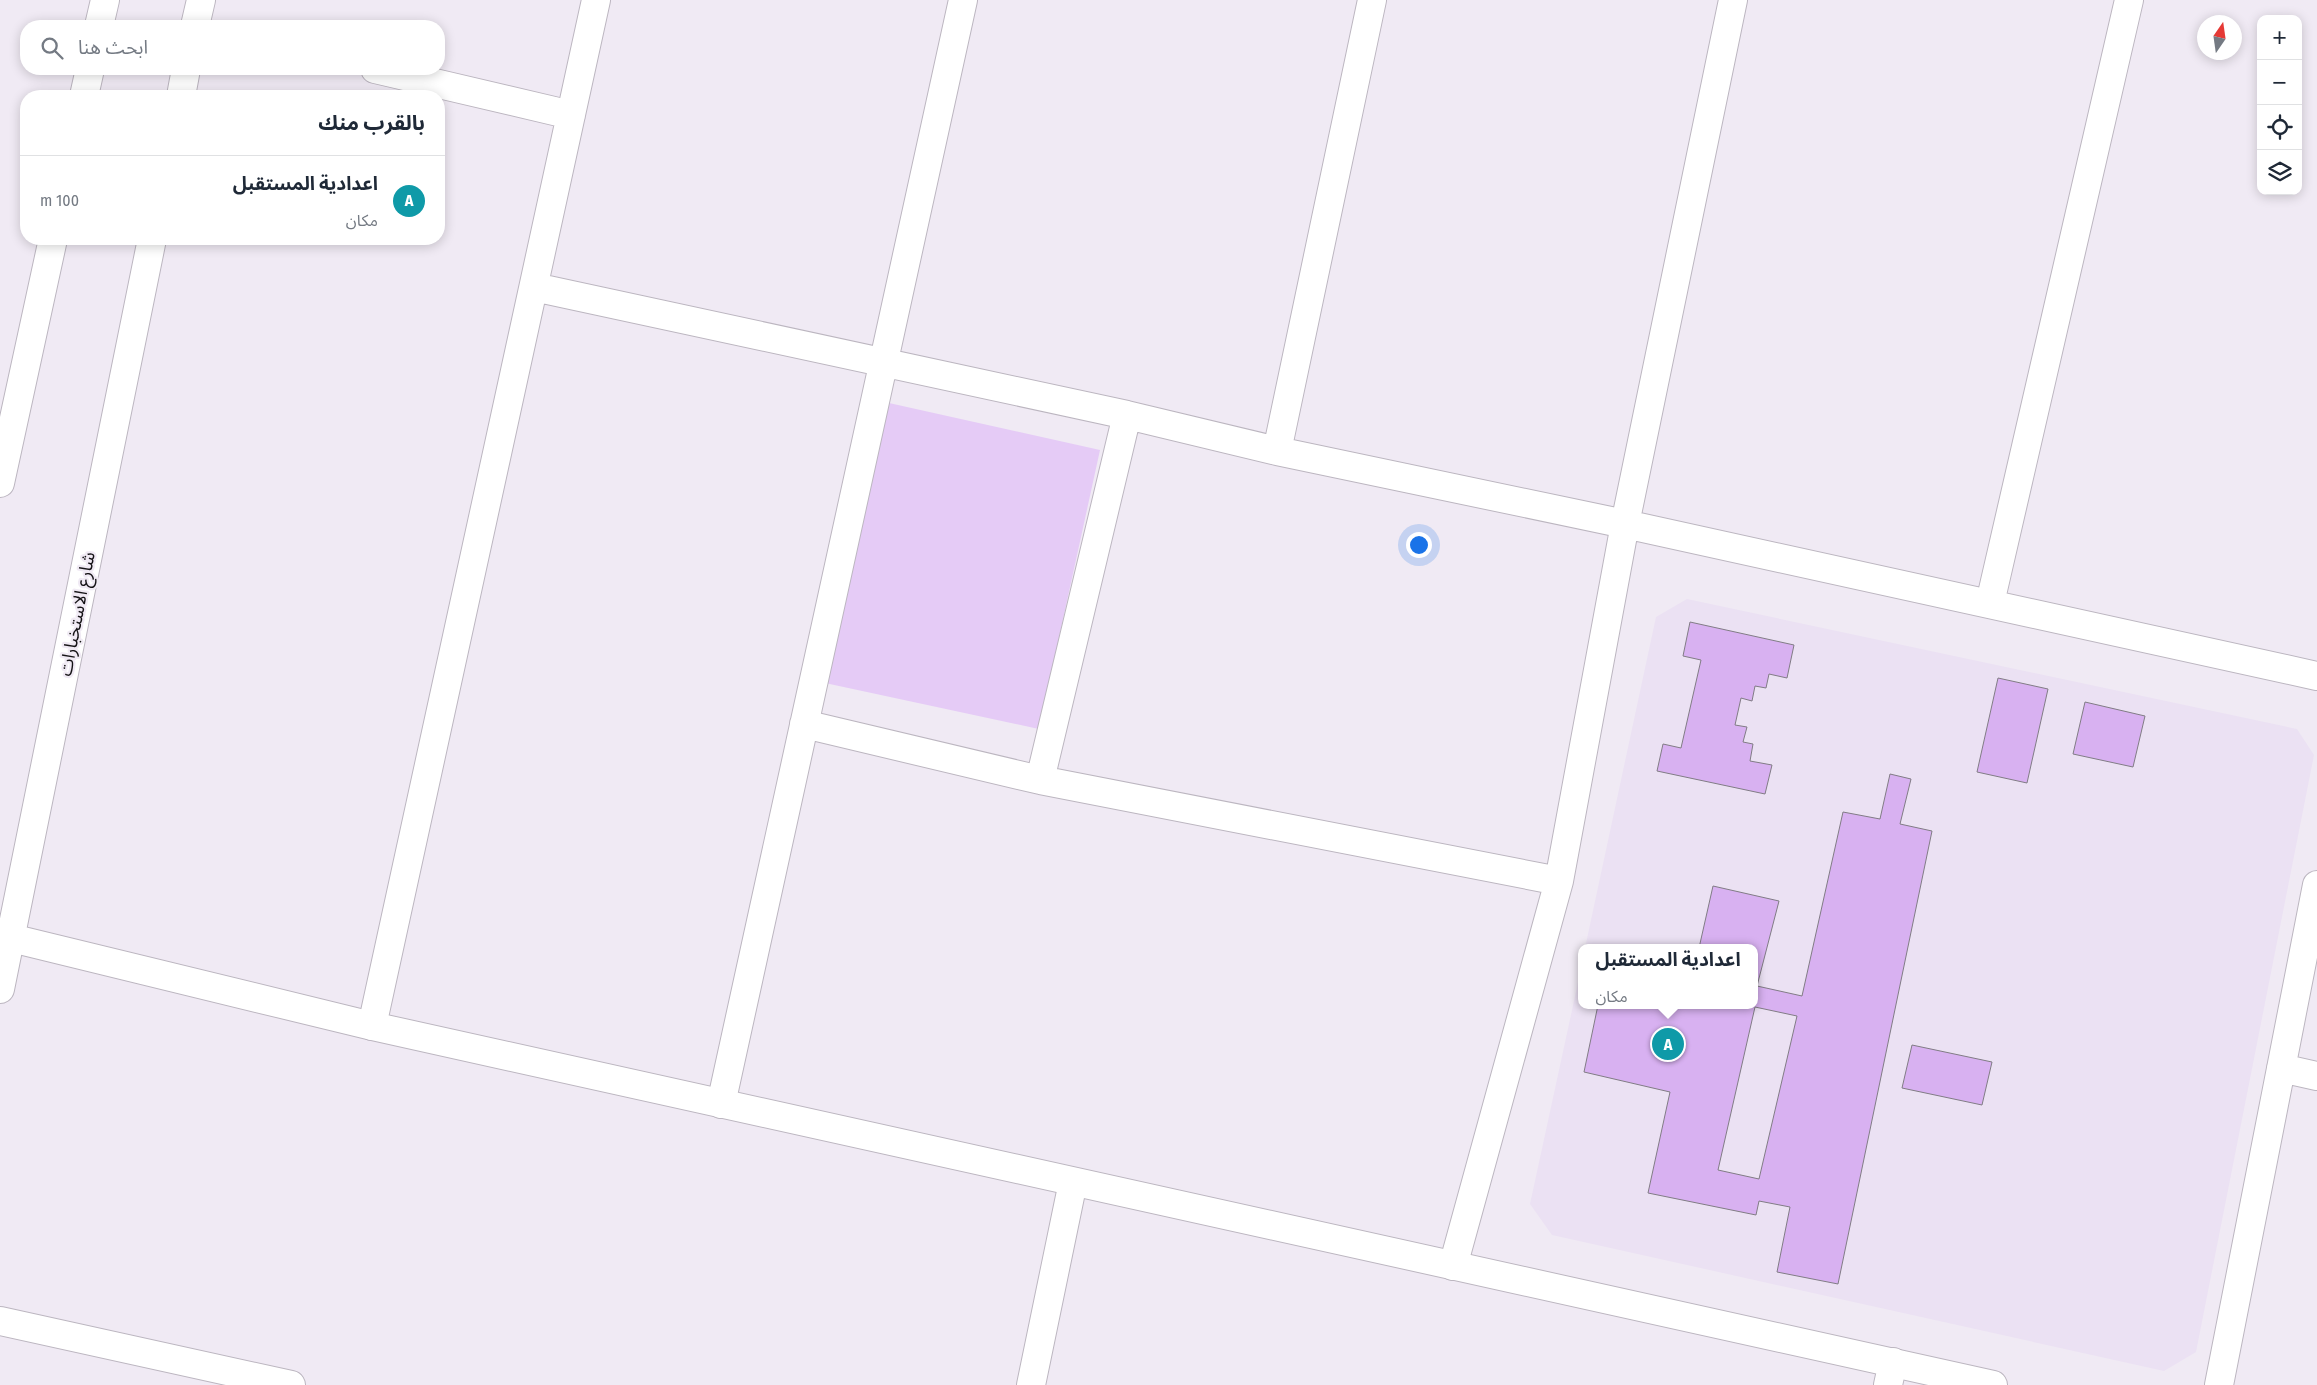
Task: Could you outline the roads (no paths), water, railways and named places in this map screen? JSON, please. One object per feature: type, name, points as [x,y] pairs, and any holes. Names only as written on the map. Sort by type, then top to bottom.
[{"type":"street","points":[[100,20],[105,0]]},
{"type":"street","points":[[196,20],[201,0]]},
{"type":"street","points":[[372,1026],[596,0]]},
{"type":"street","points":[[721,1104],[963,0]]},
{"type":"street","points":[[1277,451],[1372,0]]},
{"type":"street","points":[[1454,1266],[1559,882],[1625,524],[1733,0]]},
{"type":"street","points":[[1990,603],[2129,0]]},
{"type":"street","points":[[85,90],[89,75]]},
{"type":"street","points":[[182,90],[185,75]]},
{"type":"street","points":[[401,75],[571,115]]},
{"type":"street","points":[[0,483],[52,245]]},
{"type":"street","name":"شارع الاستخبارات","points":[[0,989],[151,245]]},
{"type":"street","points":[[534,287],[1127,415],[1277,451],[1625,524],[2317,676]]},
{"type":"street","points":[[1040,780],[1127,415]]},
{"type":"street","points":[[804,724],[1040,780],[1559,882]]},
{"type":"street","points":[[2219,1385],[2317,885]]},
{"type":"street","points":[[11,938],[372,1026],[1454,1266],[1891,1374],[1993,1385]]},
{"type":"street","points":[[2281,1068],[2317,1076]]},
{"type":"street","points":[[1031,1385],[1073,1182]]},
{"type":"street","points":[[0,1321],[291,1385]]},
{"type":"place","name":"اعدادية المستقبل","points":[[1668,1044]]}]
